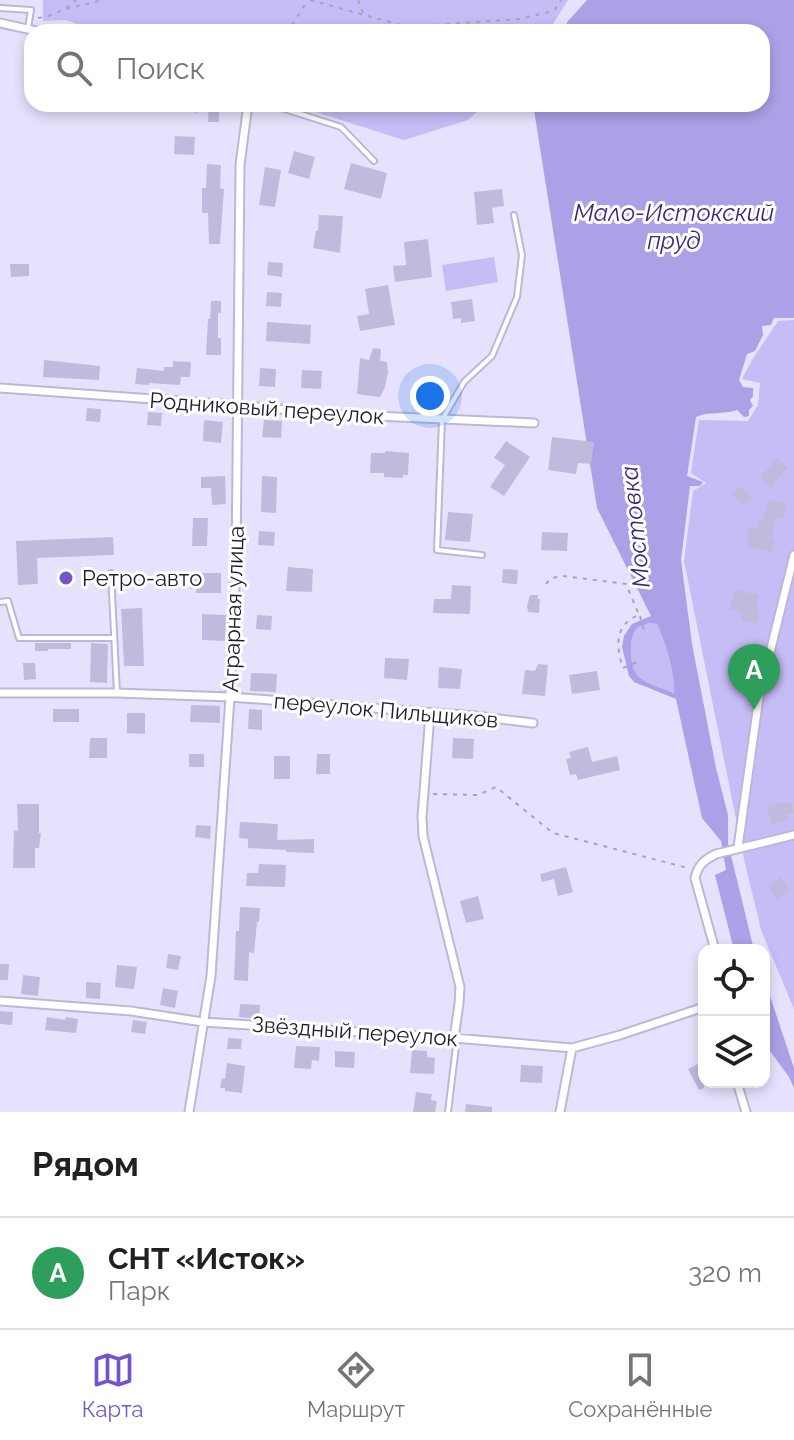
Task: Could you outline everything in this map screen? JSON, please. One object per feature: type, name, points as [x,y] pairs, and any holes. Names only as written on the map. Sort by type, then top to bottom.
[{"type":"street","points":[[0,23],[29,24]]},
{"type":"street","name":"Аграрная улица","points":[[189,1112],[211,976],[230,697],[236,564],[240,165],[247,112]]},
{"type":"street","name":"Родниковый переулок","points":[[0,388],[330,414],[534,423]]},
{"type":"street","points":[[735,848],[759,697],[794,555]]},
{"type":"street","name":"переулок Пильщиков","points":[[0,693],[230,697],[533,723]]},
{"type":"street","points":[[430,714],[423,836],[460,987],[455,1038]]},
{"type":"street","points":[[713,944],[695,878],[704,859],[735,848],[794,835]]},
{"type":"street","name":"Звёздный переулок","points":[[0,1001],[131,1011],[203,1022],[572,1048],[698,1009]]},
{"type":"street","points":[[560,1112],[572,1048]]},
{"type":"street","points":[[739,1088],[746,1112]]},
{"type":"lane","points":[[0,8],[31,10],[29,24]]},
{"type":"lane","points":[[294,112],[341,127],[374,161]]},
{"type":"lane","points":[[482,555],[437,550],[442,420],[464,382],[492,356],[517,297],[522,255],[514,215]]},
{"type":"lane","points":[[111,573],[117,693]]},
{"type":"lane","points":[[0,602],[8,601],[19,638],[114,638]]},
{"type":"lane","points":[[448,1112],[455,1038]]},
{"type":"path","points":[[29,24],[52,16],[76,0]]},
{"type":"path","points":[[65,9],[102,0]]},
{"type":"path","points":[[293,24],[309,0],[398,24]]},
{"type":"path","points":[[358,0],[363,14]]},
{"type":"path","points":[[450,24],[519,19],[554,11],[561,0]]},
{"type":"path","points":[[546,584],[551,578],[563,576],[626,584],[644,630]]},
{"type":"path","points":[[637,662],[623,668],[618,641],[627,621],[639,615]]},
{"type":"path","points":[[424,793],[478,795],[496,787],[553,833],[697,870]]},
{"type":"shaded area","points":[[43,0],[568,0],[553,24],[77,24],[66,20],[43,21]]},
{"type":"shaded area","points":[[315,112],[477,112],[468,120],[404,140]]},
{"type":"shaded area","points":[[494,257],[498,282],[446,291],[442,265]]},
{"type":"shaded area","points":[[794,320],[794,1009],[770,952],[770,944],[767,944],[761,930],[684,561],[693,491],[706,483],[691,473],[699,420],[748,421],[758,405],[760,383],[742,379],[778,321]]},
{"type":"shaded area","points":[[649,623],[657,624],[664,640],[675,693],[639,678],[633,668],[631,646],[634,632]]},
{"type":"water","name":"Мало-Истокский пруд","points":[[587,0],[794,0],[794,318],[774,318],[771,325],[762,326],[763,335],[755,351],[747,354],[739,380],[743,387],[753,388],[750,400],[753,406],[749,416],[744,417],[737,410],[696,417],[687,476],[703,482],[700,486],[690,486],[681,560],[692,644],[728,815],[728,843],[753,944],[732,944],[715,875],[726,870],[721,841],[702,818],[676,699],[634,682],[629,676],[622,647],[624,636],[632,624],[651,616],[597,508],[534,112],[770,112],[770,24],[566,24]],"holes":[[[649,623],[657,624],[672,668],[674,693],[642,680],[636,673],[631,645],[638,628]]]},
{"type":"water","points":[[770,996],[794,1068],[794,1088],[770,1051]]},
{"type":"building","points":[[209,112],[219,112],[219,122],[208,122]]},
{"type":"building","points":[[175,136],[195,137],[194,155],[174,154]]},
{"type":"building","points":[[294,151],[315,157],[309,179],[288,173]]},
{"type":"building","points":[[351,163],[387,173],[381,199],[344,189]]},
{"type":"building","points":[[207,164],[221,165],[220,188],[224,189],[220,244],[209,244],[208,213],[202,213],[202,188],[206,188]]},
{"type":"building","points":[[265,167],[281,170],[275,207],[259,205]]},
{"type":"building","points":[[502,189],[504,206],[492,208],[494,223],[477,225],[474,192]]},
{"type":"building","points":[[319,215],[343,216],[340,253],[313,248]]},
{"type":"building","points":[[428,239],[432,277],[395,282],[393,266],[406,265],[404,242]]},
{"type":"building","points":[[268,262],[283,263],[282,277],[267,275]]},
{"type":"building","points":[[10,264],[29,264],[29,276],[11,277]]},
{"type":"building","points":[[388,285],[395,325],[360,331],[357,316],[369,314],[365,289]]},
{"type":"building","points":[[267,292],[282,293],[281,307],[266,306]]},
{"type":"building","points":[[472,299],[475,321],[461,323],[461,318],[453,319],[451,302]]},
{"type":"building","points":[[211,301],[221,301],[218,338],[221,338],[221,355],[206,355]]},
{"type":"building","points":[[267,322],[311,325],[310,344],[266,341]]},
{"type":"building","points":[[373,348],[381,349],[380,361],[387,362],[385,387],[380,397],[357,394],[360,358],[369,360]]},
{"type":"building","points":[[44,360],[100,366],[99,380],[43,377]]},
{"type":"building","points":[[173,361],[191,362],[190,377],[181,377],[180,385],[135,384],[137,368],[164,371],[164,367],[173,367]]},
{"type":"building","points":[[260,368],[276,369],[275,387],[259,386]]},
{"type":"building","points":[[302,370],[322,371],[321,389],[301,388]]},
{"type":"building","points":[[87,408],[101,409],[100,422],[86,421]]},
{"type":"building","points":[[148,412],[162,413],[161,426],[147,425]]},
{"type":"building","points":[[204,420],[223,422],[221,443],[203,441]]},
{"type":"building","points":[[264,420],[282,421],[281,438],[262,437]]},
{"type":"building","points":[[552,437],[594,442],[591,464],[578,463],[576,474],[548,470]]},
{"type":"building","points":[[506,441],[530,457],[504,496],[490,487],[505,465],[494,458]]},
{"type":"building","points":[[371,453],[409,453],[408,475],[403,475],[403,478],[384,477],[384,473],[370,473]]},
{"type":"building","points":[[777,458],[788,468],[771,487],[760,477]]},
{"type":"building","points":[[225,476],[226,504],[212,505],[211,488],[201,488],[201,477]]},
{"type":"building","points":[[262,476],[277,477],[276,513],[261,512]]},
{"type":"building","points":[[741,486],[752,498],[743,506],[731,494]]},
{"type":"building","points":[[769,499],[787,504],[783,518],[777,517],[771,538],[775,540],[771,553],[746,546],[748,528],[757,528],[759,521],[762,522]]},
{"type":"building","points":[[448,512],[473,514],[470,542],[445,540]]},
{"type":"building","points":[[193,518],[208,518],[207,546],[192,546]]},
{"type":"building","points":[[259,531],[275,532],[274,546],[258,545]]},
{"type":"building","points":[[542,532],[568,533],[567,551],[541,550]]},
{"type":"building","points":[[113,537],[114,555],[37,558],[38,584],[18,585],[16,541]]},
{"type":"building","points":[[288,567],[313,569],[312,592],[286,591]]},
{"type":"building","points":[[503,569],[518,570],[517,584],[502,583]]},
{"type":"building","points":[[188,573],[221,573],[221,593],[196,593],[196,589],[190,589]]},
{"type":"building","points":[[452,585],[471,586],[470,614],[433,613],[434,599],[451,599]]},
{"type":"building","points":[[735,589],[759,596],[756,609],[760,610],[756,624],[741,620],[743,613],[729,610]]},
{"type":"building","points":[[530,595],[538,595],[537,599],[540,599],[539,613],[528,612]]},
{"type":"building","points":[[142,608],[144,666],[124,666],[121,609]]},
{"type":"building","points":[[202,614],[226,615],[225,641],[202,640]]},
{"type":"building","points":[[257,615],[272,616],[271,630],[256,629]]},
{"type":"building","points":[[35,643],[71,643],[71,649],[35,651]]},
{"type":"building","points":[[91,643],[108,644],[107,683],[90,682]]},
{"type":"building","points":[[385,658],[409,659],[407,680],[384,678]]},
{"type":"building","points":[[23,663],[35,663],[36,679],[24,680]]},
{"type":"building","points":[[538,664],[548,665],[545,696],[522,694],[525,670],[535,671]]},
{"type":"building","points":[[439,667],[462,669],[460,689],[438,688]]},
{"type":"building","points":[[597,671],[600,690],[572,694],[569,675]]},
{"type":"building","points":[[251,673],[277,674],[276,692],[250,691]]},
{"type":"building","points":[[191,705],[220,706],[220,723],[190,722]]},
{"type":"building","points":[[53,709],[79,709],[79,722],[53,722]]},
{"type":"building","points":[[249,709],[262,710],[262,730],[248,729]]},
{"type":"building","points":[[127,713],[145,713],[145,734],[127,733]]},
{"type":"building","points":[[90,738],[107,738],[107,758],[89,758]]},
{"type":"building","points":[[453,738],[474,739],[473,759],[452,758]]},
{"type":"building","points":[[588,747],[592,762],[617,756],[620,770],[578,780],[576,774],[570,775],[566,759],[571,758],[569,752]]},
{"type":"building","points":[[189,754],[204,754],[204,767],[189,767]]},
{"type":"building","points":[[317,754],[330,754],[330,774],[316,774]]},
{"type":"building","points":[[274,756],[290,756],[290,779],[274,779]]},
{"type":"building","points":[[791,802],[794,813],[787,815],[788,821],[772,825],[767,806]]},
{"type":"building","points":[[17,804],[39,804],[41,833],[39,848],[35,848],[35,868],[13,868],[14,830],[18,831]]},
{"type":"building","points":[[240,822],[278,824],[277,840],[314,839],[314,853],[248,848],[248,839],[239,838]]},
{"type":"building","points":[[196,825],[211,826],[210,839],[195,837]]},
{"type":"building","points":[[259,864],[286,865],[285,887],[246,886],[247,873],[258,873]]},
{"type":"building","points":[[566,867],[573,892],[558,896],[554,879],[542,882],[540,874]]},
{"type":"building","points":[[781,877],[790,891],[777,900],[768,886]]},
{"type":"building","points":[[478,896],[484,919],[466,923],[460,901]]},
{"type":"building","points":[[240,907],[260,908],[254,953],[249,952],[248,981],[234,980]]},
{"type":"building","points":[[168,954],[181,956],[178,970],[166,968]]},
{"type":"building","points":[[0,964],[9,964],[8,980],[0,980]]},
{"type":"building","points":[[117,965],[137,967],[134,989],[115,987]]},
{"type":"building","points":[[23,975],[40,977],[38,996],[21,994]]},
{"type":"building","points":[[86,982],[101,983],[100,999],[86,998]]},
{"type":"building","points":[[163,988],[178,991],[175,1008],[160,1005]]},
{"type":"building","points":[[240,1004],[260,1005],[259,1019],[239,1017]]},
{"type":"building","points":[[0,1011],[13,1012],[12,1025],[0,1024]]},
{"type":"building","points":[[47,1017],[78,1019],[76,1033],[45,1030]]},
{"type":"building","points":[[133,1020],[147,1022],[145,1034],[131,1032]]},
{"type":"building","points":[[228,1038],[242,1039],[241,1049],[227,1049]]},
{"type":"building","points":[[296,1046],[320,1047],[319,1061],[312,1060],[311,1069],[294,1068]]},
{"type":"building","points":[[412,1050],[427,1051],[427,1057],[435,1058],[434,1074],[410,1073]]},
{"type":"building","points":[[335,1051],[355,1052],[354,1068],[335,1067]]},
{"type":"building","points":[[227,1063],[245,1066],[242,1093],[220,1088]]},
{"type":"building","points":[[698,1064],[698,1088],[704,1088],[699,1090],[688,1069]]},
{"type":"building","points":[[521,1065],[543,1066],[542,1083],[520,1082]]},
{"type":"building","points":[[416,1092],[432,1094],[431,1100],[437,1101],[435,1112],[413,1112]]},
{"type":"building","points":[[466,1104],[492,1107],[492,1112],[465,1112]]},
{"type":"place","name":"Ретро-авто","points":[[66,578]]},
{"type":"place","name":"СНТ «Исток»","points":[[754,710]]},
{"type":"water label","name":"Мостовка","points":[[635,527]]}]
